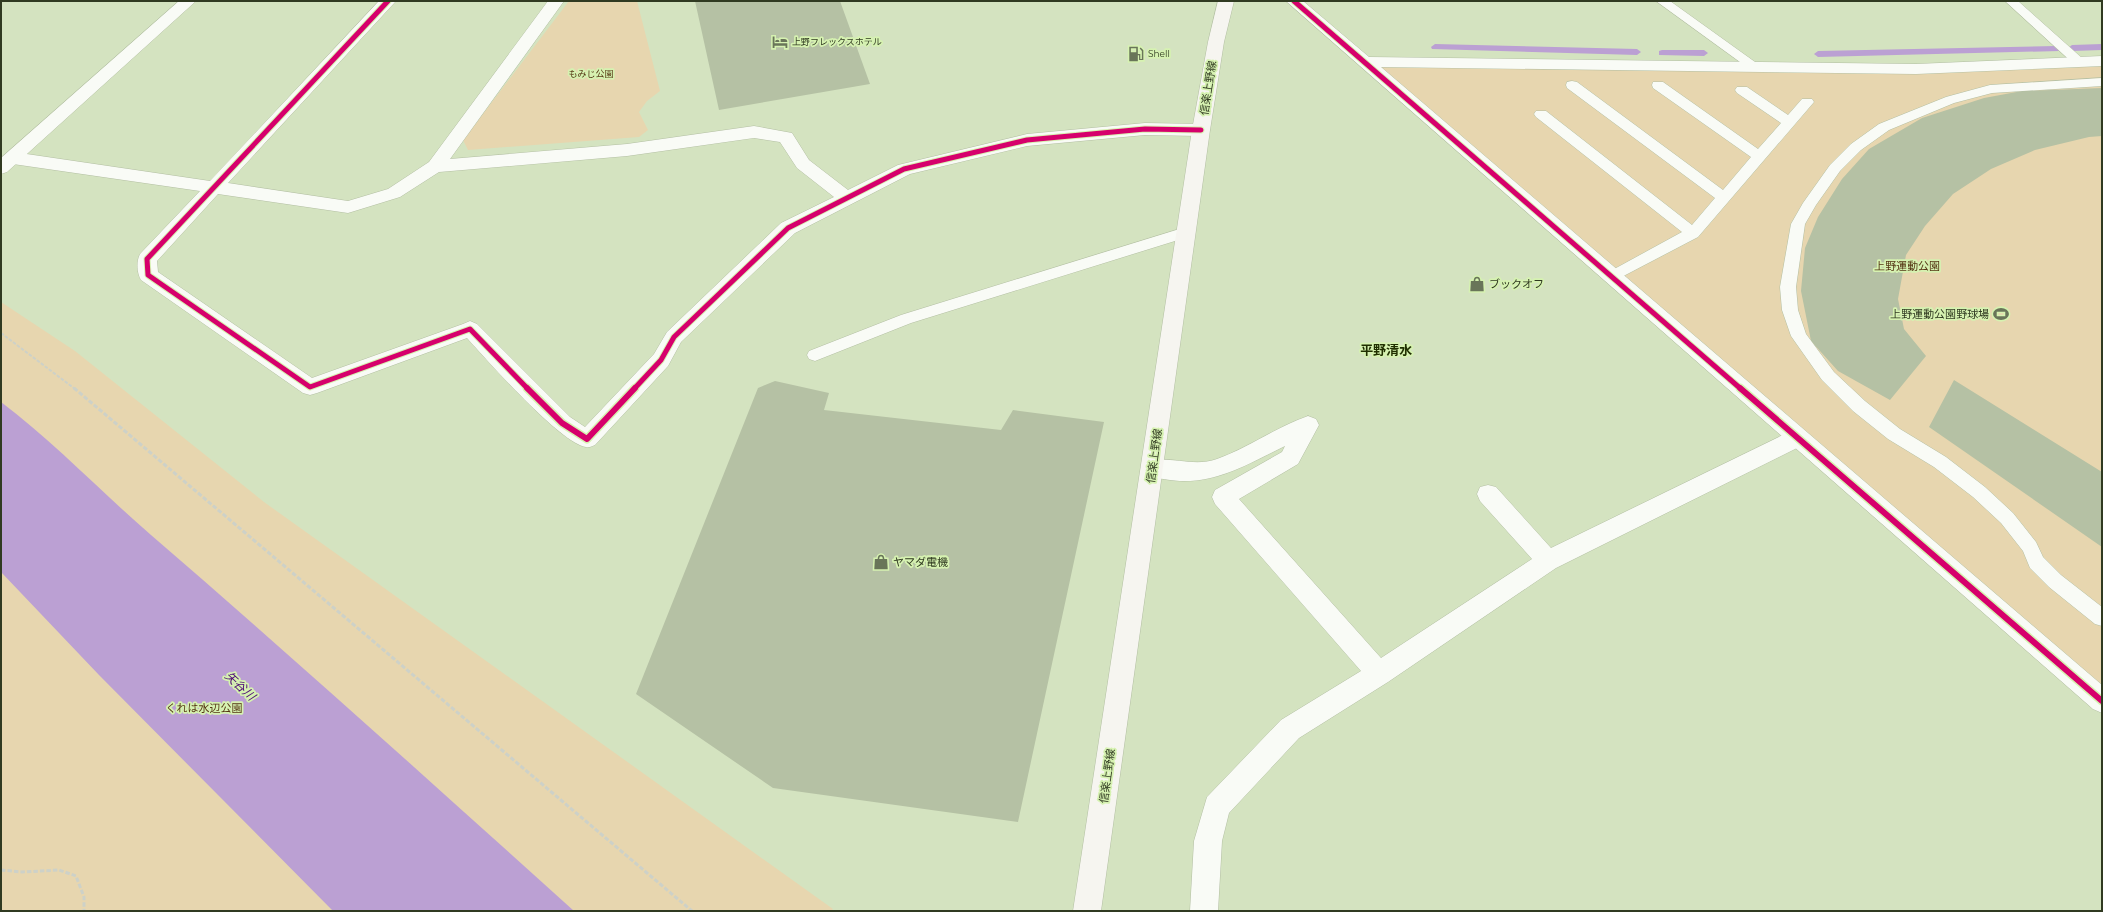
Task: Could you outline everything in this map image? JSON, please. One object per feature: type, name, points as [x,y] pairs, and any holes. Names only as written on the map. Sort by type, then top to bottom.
[{"type":"main road","name":"信楽上野線","points":[[1087,911],[1201,130],[1216,42],[1226,1]]},
{"type":"street","points":[[7,163],[188,1]]},
{"type":"street","points":[[388,1],[147,258],[148,275],[310,387],[470,330],[562,423],[587,439],[661,360],[674,337],[788,228],[846,197],[904,169],[1027,140],[1145,129],[1201,130]]},
{"type":"street","points":[[7,163],[214,188],[348,207],[394,193],[435,166],[556,1]]},
{"type":"street","points":[[1294,1],[2102,701]]},
{"type":"street","points":[[1366,62],[1916,69],[2102,61]]},
{"type":"street","points":[[435,166],[627,150],[754,132],[786,137],[803,164],[846,197]]},
{"type":"street","points":[[1152,468],[1195,473],[1220,468],[1308,425],[1290,458],[1223,497],[1379,674]]},
{"type":"street","points":[[1204,911],[1208,841],[1217,806],[1290,729],[1379,674],[1548,561],[1797,438]]},
{"type":"street","points":[[1488,494],[1548,561]]},
{"type":"lane","points":[[1662,1],[1756,67]]},
{"type":"lane","points":[[2011,1],[2079,62]]},
{"type":"lane","points":[[2102,82],[1990,89],[1971,96],[1951,100],[1884,127],[1856,147],[1835,168],[1810,203],[1798,224],[1788,287],[1790,310],[1799,336],[1828,376],[1859,406],[1894,434],[1940,462],[1979,492],[2011,524],[2030,547],[2036,562],[2055,582],[2102,618]]},
{"type":"lane","points":[[1572,85],[1724,198]]},
{"type":"lane","points":[[1658,85],[1760,156]]},
{"type":"lane","points":[[1742,90],[1789,122]]},
{"type":"lane","points":[[1612,276],[1693,233],[1807,102]]},
{"type":"lane","points":[[1541,114],[1693,233]]},
{"type":"lane","points":[[815,355],[906,319],[1186,232]]},
{"type":"path","points":[[1,333],[65,380],[692,911]]},
{"type":"path","points":[[1,870],[22,872],[59,870],[76,876],[84,896],[84,911]]},
{"type":"green space","name":"もみじ公園","points":[[569,1],[637,1],[660,91],[647,101],[639,112],[648,130],[639,137],[468,150],[463,140]]},
{"type":"green space","name":"上野運動公園","points":[[1371,64],[1917,71],[2102,64],[2102,695]]},
{"type":"green space","name":"くれは水辺公園","points":[[1,302],[75,351],[264,502],[833,909],[831,911],[1,911]]},
{"type":"water","name":"矢谷川","points":[[1,402],[40,433],[132,518],[311,675],[574,911],[333,911],[99,675],[1,572]]},
{"type":"building","name":"上野フレックスホテル","points":[[695,1],[840,1],[870,84],[719,110]]},
{"type":"building","points":[[2102,88],[2102,136],[2089,137],[2035,150],[1991,169],[1953,194],[1925,226],[1906,255],[1898,299],[1904,329],[1926,356],[1890,400],[1838,371],[1811,341],[1801,291],[1805,248],[1818,217],[1842,179],[1869,149],[1922,118],[1984,98],[2022,91]]},
{"type":"building","points":[[1954,380],[2102,472],[2102,547],[1929,427]]},
{"type":"building","name":"ヤマダ電機","points":[[775,381],[829,393],[824,410],[1001,430],[1013,410],[1104,422],[1018,822],[773,788],[636,694],[758,388]]},
{"type":"waterway","points":[[1435,47],[1637,52]]},
{"type":"waterway","points":[[2072,48],[2102,47]]},
{"type":"waterway","points":[[1818,54],[2056,49]]},
{"type":"waterway","points":[[1662,53],[1704,53]]},
{"type":"cycle path","points":[[388,1],[147,259],[148,275],[310,387],[470,329],[562,423],[587,439],[661,360],[674,337],[788,228],[904,169],[1027,140],[1145,129],[1201,130]]},
{"type":"cycle path","points":[[1294,1],[2102,701]]},
{"type":"place","name":"上野フレックスホテル","points":[[780,42]]},
{"type":"place","name":"Shell","points":[[1136,54]]},
{"type":"place","name":"ブックオフ","points":[[1477,284]]},
{"type":"place","name":"上野運動公園野球場","points":[[2001,314]]},
{"type":"place","name":"ヤマダ電機","points":[[881,562]]},
{"type":"district","name":"平野清水","points":[[1386,350]]}]
